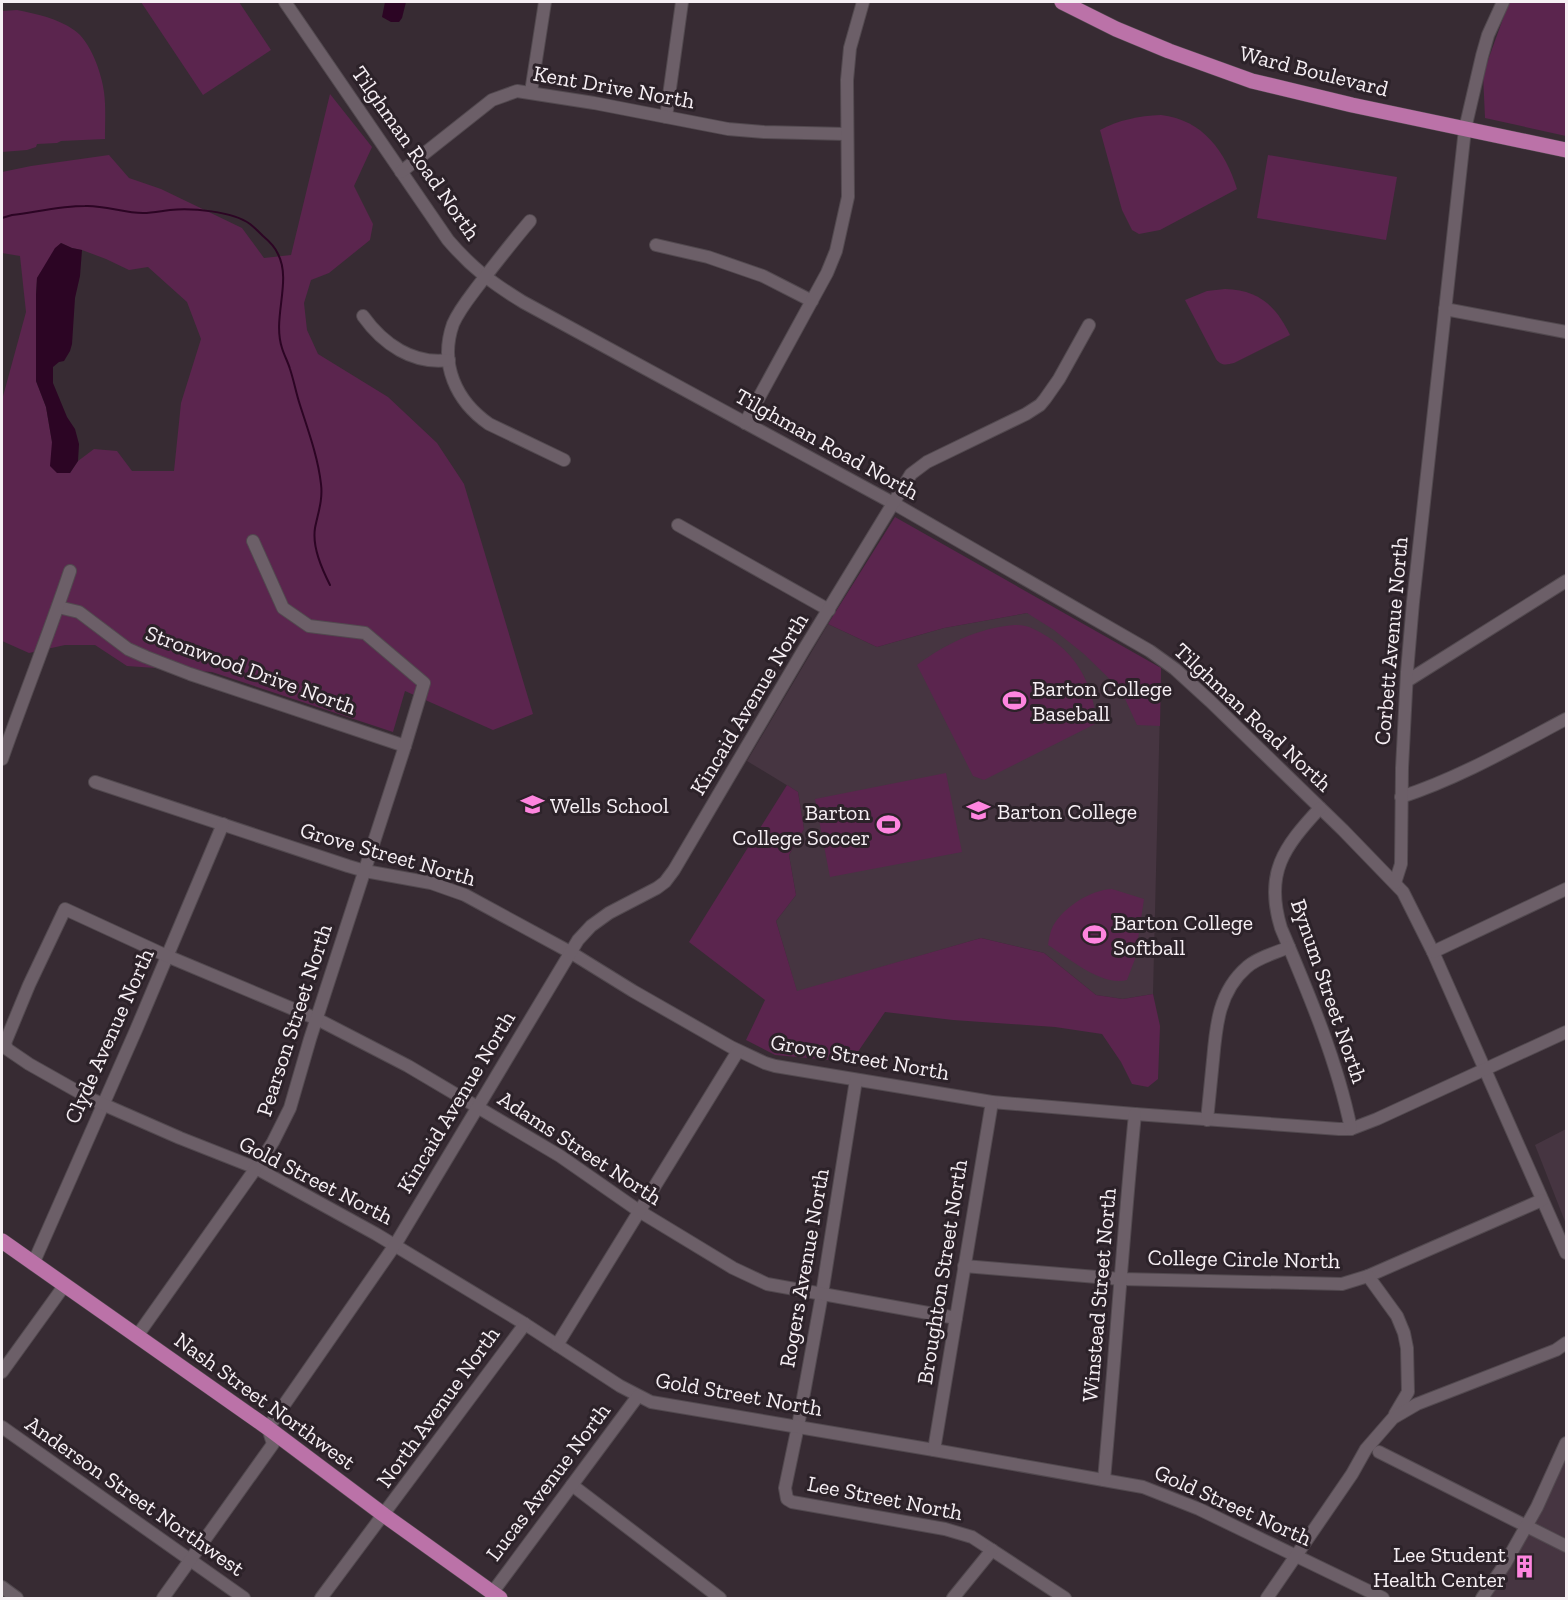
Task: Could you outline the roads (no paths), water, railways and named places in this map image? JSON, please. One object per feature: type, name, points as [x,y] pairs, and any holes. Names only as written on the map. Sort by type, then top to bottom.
[{"type":"main road","name":"Ward Boulevard","points":[[1062,2],[1158,47],[1252,81],[1330,100],[1566,150]]},
{"type":"main road","name":"Nash Street Northwest","points":[[2,1241],[268,1428],[496,1596]]},
{"type":"street","name":"Tilghman Road North","points":[[285,2],[448,240],[477,271],[523,302],[893,503],[1163,660],[1193,685],[1395,884]]},
{"type":"street","points":[[531,92],[545,2]]},
{"type":"street","points":[[666,117],[682,2]]},
{"type":"street","points":[[745,423],[827,273],[836,251],[848,197],[846,80],[850,48],[863,2]]},
{"type":"street","name":"Corbett Avenue North","points":[[1395,884],[1401,864],[1401,797],[1413,603],[1466,129],[1488,35],[1503,2]]},
{"type":"street","name":"Kent Drive North","points":[[401,172],[492,100],[512,91],[531,92],[728,129],[846,134]]},
{"type":"street","points":[[530,221],[466,302],[453,324],[448,349],[449,360],[456,386],[463,399],[480,418],[564,460]]},
{"type":"street","points":[[656,244],[708,257],[763,276],[812,301]]},
{"type":"street","points":[[1445,309],[1566,332]]},
{"type":"street","points":[[363,316],[370,326],[401,351],[424,361],[449,360]]},
{"type":"street","name":"Kincaid Avenue North","points":[[268,1428],[395,1245],[578,940],[591,926],[609,913],[657,888],[674,870],[911,474],[916,469],[1040,405],[1059,379],[1089,325]]},
{"type":"street","points":[[678,525],[829,610]]},
{"type":"street","name":"Pearson Street North","points":[[136,1336],[256,1168],[285,1120],[424,683],[365,633],[309,626],[283,608],[254,541]]},
{"type":"street","points":[[2,759],[70,571]]},
{"type":"street","points":[[1407,681],[1566,581]]},
{"type":"street","name":"Stronwood Drive North","points":[[58,607],[79,612],[128,649],[146,657],[405,746]]},
{"type":"street","points":[[1401,797],[1431,787],[1566,719]]},
{"type":"street","name":"Grove Street North","points":[[94,782],[365,871],[412,879],[455,891],[570,952],[738,1051],[775,1066],[856,1080],[992,1101],[1207,1120],[1350,1129],[1484,1071],[1566,1032]]},
{"type":"street","name":"Bynum Street North","points":[[1320,808],[1297,833],[1278,868],[1275,881],[1277,913],[1334,1065],[1344,1095],[1350,1129]]},
{"type":"street","name":"Clyde Avenue North","points":[[33,1264],[223,824]]},
{"type":"street","points":[[1395,884],[1403,892],[1433,952],[1566,1253]]},
{"type":"street","points":[[1433,952],[1566,889]]},
{"type":"street","name":"Adams Street North","points":[[6,1047],[5,1043],[11,1026],[65,909],[167,956],[317,1019],[408,1066],[560,1156],[639,1211],[757,1280],[767,1284],[956,1318]]},
{"type":"street","points":[[1207,1120],[1215,1033],[1224,998],[1248,966],[1289,947]]},
{"type":"street","name":"Gold Street North","points":[[6,1047],[36,1068],[102,1104],[256,1168],[395,1245],[651,1402],[1143,1487],[1296,1555],[1383,1599]]},
{"type":"street","points":[[557,1345],[738,1051]]},
{"type":"street","name":"Rogers Avenue North","points":[[787,1499],[785,1488],[822,1294],[856,1080]]},
{"type":"street","name":"Broughton Street North","points":[[934,1450],[992,1101]]},
{"type":"street","name":"Winstead Street North","points":[[1104,1480],[1135,1114]]},
{"type":"street","name":"College Circle North","points":[[964,1266],[1121,1279],[1342,1284],[1368,1276],[1542,1200]]},
{"type":"street","points":[[1268,1599],[1352,1474],[1366,1449],[1393,1418],[1408,1392],[1407,1348],[1404,1333],[1397,1316],[1368,1276]]},
{"type":"street","points":[[2,1372],[64,1286]]},
{"type":"street","name":"North Avenue North","points":[[321,1599],[525,1324]]},
{"type":"street","points":[[1393,1418],[1432,1398],[1561,1350],[1566,1343]]},
{"type":"street","points":[[1408,1392],[1432,1398]]},
{"type":"street","name":"Lucas Avenue North","points":[[496,1596],[572,1485],[638,1396]]},
{"type":"street","name":"Anderson Street Northwest","points":[[2,1427],[244,1599]]},
{"type":"street","points":[[163,1599],[273,1444],[268,1428]]},
{"type":"street","points":[[1482,1599],[1537,1508],[1566,1443]]},
{"type":"street","points":[[1379,1452],[1566,1546]]},
{"type":"street","points":[[572,1485],[720,1599]]},
{"type":"street","name":"Lee Street North","points":[[787,1499],[792,1502],[945,1529],[972,1537],[1065,1599]]},
{"type":"street","points":[[953,1599],[992,1550]]},
{"type":"street","points":[[2,1587],[17,1599]]},
{"type":"waterway","points":[[2,218],[76,206],[143,213],[179,209],[200,210],[223,213],[242,220],[272,244],[282,265],[283,288],[279,324],[282,348],[320,474],[321,496],[314,535],[316,550],[330,585]]},
{"type":"place","name":"Barton College Baseball","points":[[1014,701]]},
{"type":"place","name":"Wells School","points":[[532,805]]},
{"type":"place","name":"Barton College","points":[[979,811]]},
{"type":"place","name":"Barton College Soccer","points":[[888,825]]},
{"type":"place","name":"Barton College Softball","points":[[1095,935]]},
{"type":"place","name":"Lee Student Health Center","points":[[1524,1567]]}]
